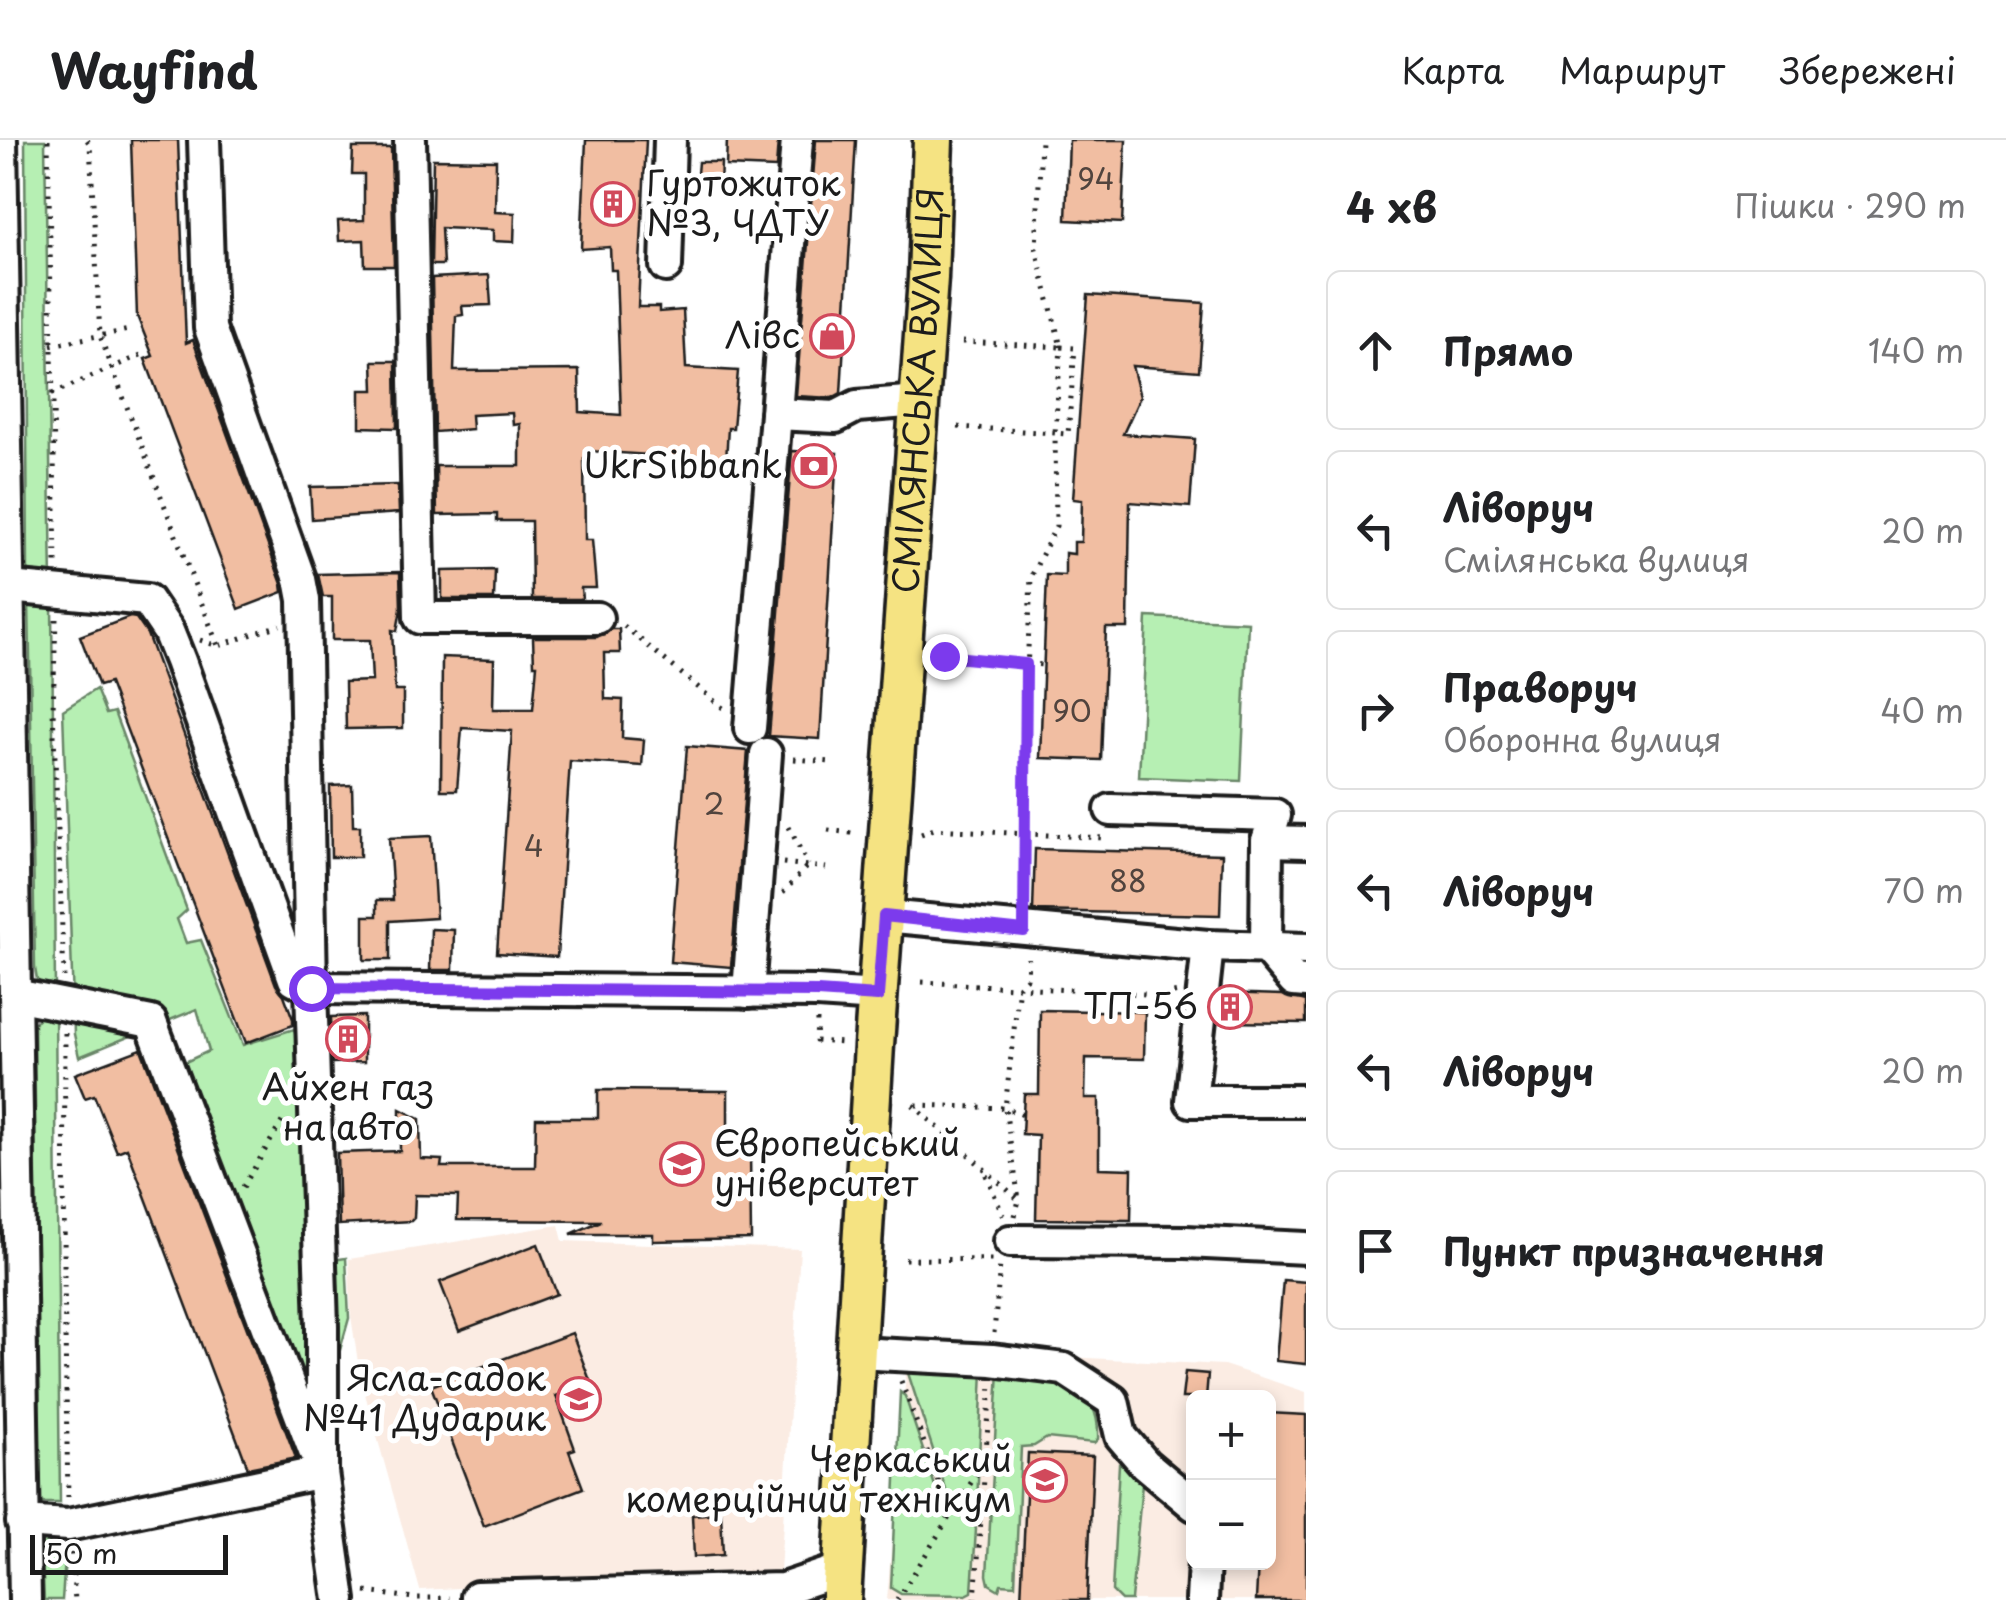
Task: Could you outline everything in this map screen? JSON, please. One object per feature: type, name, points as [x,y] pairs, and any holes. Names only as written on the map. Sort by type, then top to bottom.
[{"type":"main road","name":"СМІЛЯНСЬКА ВУЛИЦЯ","points":[[842,1585],[920,402],[932,140]]},
{"type":"street","points":[[1,140],[9,587],[9,1190],[25,1600]]},
{"type":"street","points":[[204,140],[212,338],[300,578],[306,622],[322,1472],[339,1594]]},
{"type":"street","points":[[410,140],[420,618],[597,618]]},
{"type":"street","points":[[666,266],[670,140]]},
{"type":"street","points":[[748,992],[776,414],[796,140]]},
{"type":"street","points":[[776,414],[836,417],[857,406],[920,402]]},
{"type":"street","points":[[9,587],[147,600],[168,631],[294,979],[311,988],[878,996]]},
{"type":"street","points":[[1112,810],[1275,816],[1267,841],[1266,948],[1294,982],[1306,982]]},
{"type":"street","points":[[1267,841],[1306,842]]},
{"type":"street","points":[[884,916],[1208,946],[1306,950]]},
{"type":"street","points":[[1208,946],[1190,1102],[1306,1101]]},
{"type":"street","points":[[10,1012],[65,1004],[152,1022],[322,1472]]},
{"type":"street","points":[[1005,1250],[1186,1242],[1306,1248]]},
{"type":"street","points":[[1260,1246],[1306,1267]]},
{"type":"street","points":[[856,1353],[992,1360],[1064,1369],[1113,1401],[1121,1436],[1145,1464],[1186,1498]]},
{"type":"street","points":[[22,1522],[68,1526],[322,1472]]},
{"type":"street","points":[[1202,1600],[1204,1570]]},
{"type":"street","points":[[476,1597],[784,1590],[842,1585]]},
{"type":"path","points":[[48,140],[56,589],[54,710],[65,1004],[68,1526],[75,1600]]},
{"type":"path","points":[[976,1600],[992,1360],[1005,1250],[1019,1200],[1005,1108],[1019,986],[1027,978],[1029,951],[1024,931],[1026,664],[1031,577],[1056,526],[1055,433],[1060,348],[1036,249],[1041,140]]},
{"type":"path","points":[[91,142],[100,336],[218,646]]},
{"type":"path","points":[[51,345],[129,330]]},
{"type":"path","points":[[958,428],[1068,434],[1074,348],[962,342]]},
{"type":"path","points":[[52,394],[142,355]]},
{"type":"path","points":[[1072,391],[1081,392]]},
{"type":"path","points":[[597,618],[623,625],[761,746],[832,762]]},
{"type":"path","points":[[168,631],[218,646],[289,622],[306,622]]},
{"type":"path","points":[[944,656],[1044,665]]},
{"type":"path","points":[[828,830],[862,834]]},
{"type":"path","points":[[808,865],[826,868]]},
{"type":"path","points":[[922,982],[1163,995],[1191,990],[1204,981]]},
{"type":"path","points":[[816,1041],[850,1043]]},
{"type":"path","points":[[1019,1200],[913,1105],[1005,1108],[1022,1114]]},
{"type":"path","points":[[225,1210],[264,1155],[289,1109]]},
{"type":"path","points":[[985,1172],[999,1200],[1005,1250]]},
{"type":"path","points":[[905,1259],[1005,1250]]},
{"type":"path","points":[[897,1370],[947,1504],[983,1524]]},
{"type":"path","points":[[897,1600],[987,1458]]},
{"type":"path","points":[[339,1594],[476,1597]]},
{"type":"shaded area","name":"Ясла-садок №41 Дударик","points":[[559,1225],[563,1241],[800,1249],[780,1572],[420,1590],[360,1376],[351,1316],[349,1259]]},
{"type":"shaded area","name":"Черкаський комерційний технікум","points":[[1029,1355],[1224,1365],[1306,1392],[1306,1600],[887,1600],[907,1361]]},
{"type":"green space","points":[[25,140],[45,140],[52,585],[28,570]]},
{"type":"green space","points":[[29,599],[52,600],[55,995],[37,980],[35,968]]},
{"type":"green space","points":[[1147,617],[1248,622],[1241,781],[1139,777]]},
{"type":"green space","points":[[96,689],[106,714],[114,712],[187,910],[177,919],[186,943],[201,940],[243,1045],[294,1029],[305,1076],[314,1263],[346,1258],[349,1318],[317,1432],[181,1064],[209,1051],[197,1009],[79,1057],[74,1034],[63,710]]},
{"type":"green space","points":[[55,1010],[60,1503],[40,1503],[34,1023],[43,1013]]},
{"type":"green space","points":[[907,1370],[983,1370],[977,1503],[973,1507],[962,1507],[948,1496]]},
{"type":"green space","points":[[999,1371],[1052,1378],[1080,1392],[1097,1418],[1098,1439],[1094,1443],[1047,1438],[1034,1446],[1021,1447],[1015,1585],[1001,1584],[999,1590],[989,1584],[987,1575]]},
{"type":"green space","points":[[900,1392],[905,1396],[943,1510],[973,1521],[976,1529],[972,1592],[966,1595],[901,1594],[891,1588]]},
{"type":"green space","points":[[1130,1463],[1142,1484],[1131,1600],[1121,1600],[1112,1591],[1119,1464]]},
{"type":"green space","points":[[46,1529],[50,1547],[65,1559],[62,1600],[44,1600],[41,1532]]},
{"type":"building","points":[[131,140],[178,140],[186,343],[193,340],[282,584],[283,592],[239,609],[145,359],[153,356],[137,316]]},
{"type":"building","points":[[586,140],[646,140],[638,307],[659,307],[659,312],[683,310],[686,368],[738,371],[733,428],[728,428],[726,460],[590,451],[590,459],[584,459],[585,540],[592,540],[596,588],[581,588],[582,599],[532,599],[531,521],[497,521],[497,514],[437,515],[436,466],[520,466],[520,424],[513,425],[512,413],[471,415],[472,429],[435,432],[432,278],[489,275],[491,305],[462,306],[463,315],[456,316],[454,371],[579,370],[580,412],[621,415],[616,270],[611,270],[610,247],[581,249]]},
{"type":"building","points":[[727,140],[778,140],[776,168],[726,166]]},
{"type":"building","points":[[816,140],[856,140],[841,393],[832,398],[796,396]]},
{"type":"building","points":[[1069,140],[1126,140],[1122,223],[1066,220]]},
{"type":"building","points":[[353,148],[391,148],[394,266],[365,266],[364,240],[339,241],[338,221],[364,220],[364,174],[352,174]]},
{"type":"building","points":[[433,159],[496,160],[495,212],[515,213],[514,242],[493,241],[493,230],[441,228],[443,265],[431,265]]},
{"type":"building","points":[[698,162],[721,162],[720,186],[696,185]]},
{"type":"building","points":[[1088,295],[1204,303],[1199,371],[1132,366],[1140,397],[1123,434],[1195,439],[1190,507],[1130,502],[1128,628],[1106,628],[1101,760],[1040,758],[1047,575],[1065,576],[1065,553],[1074,554],[1074,542],[1081,542],[1082,500],[1073,499]]},
{"type":"building","points":[[373,361],[396,361],[397,428],[360,427],[360,390],[374,390]]},
{"type":"building","points":[[792,451],[837,453],[820,739],[769,736]]},
{"type":"building","points":[[398,485],[399,513],[312,519],[310,487]]},
{"type":"building","points":[[495,570],[494,599],[442,599],[442,571]]},
{"type":"building","points":[[400,572],[401,609],[397,631],[392,630],[395,691],[403,691],[403,728],[346,729],[345,682],[372,681],[370,640],[332,640],[332,597],[323,597],[318,574]]},
{"type":"building","points":[[136,618],[147,634],[276,985],[293,1019],[293,1025],[246,1043],[109,683],[99,686],[80,636]]},
{"type":"building","points":[[619,629],[620,653],[604,653],[605,699],[623,700],[622,738],[644,740],[642,766],[570,761],[557,957],[497,953],[512,731],[462,728],[457,790],[441,790],[442,657],[494,659],[493,709],[533,709],[537,665],[533,637],[597,637]]},
{"type":"building","points":[[687,746],[748,751],[731,967],[670,962]]},
{"type":"building","points":[[352,785],[353,826],[360,826],[360,857],[331,857],[330,786]]},
{"type":"building","points":[[431,836],[436,918],[390,921],[390,960],[364,960],[364,916],[377,916],[377,900],[393,900],[389,838]]},
{"type":"building","points":[[1035,849],[1222,854],[1220,915],[1033,911]]},
{"type":"building","points":[[431,929],[454,930],[453,970],[430,970]]},
{"type":"building","points":[[1222,993],[1283,995],[1306,1001],[1306,1023],[1219,1022]]},
{"type":"building","points":[[1040,1010],[1145,1012],[1144,1059],[1086,1058],[1085,1098],[1099,1098],[1099,1168],[1132,1169],[1131,1220],[1036,1219],[1038,1135],[1022,1134],[1024,1094],[1039,1094]]},
{"type":"building","name":"Айхен газ на авто","points":[[364,1016],[364,1062],[332,1063],[331,1017]]},
{"type":"building","points":[[141,1049],[297,1458],[248,1468],[127,1148],[117,1152],[94,1095],[85,1098],[75,1074]]},
{"type":"building","points":[[598,1090],[728,1091],[728,1139],[742,1142],[750,1151],[751,1239],[653,1241],[653,1234],[571,1234],[601,1221],[457,1220],[458,1196],[415,1195],[411,1221],[339,1225],[337,1153],[400,1151],[400,1109],[420,1119],[421,1159],[442,1160],[441,1167],[535,1167],[536,1118],[598,1118]]},
{"type":"building","points":[[538,1244],[557,1294],[459,1331],[440,1282]]},
{"type":"building","points":[[1283,1280],[1306,1282],[1306,1364],[1276,1361]]},
{"type":"building","points":[[572,1333],[591,1383],[556,1396],[575,1449],[569,1451],[583,1488],[484,1526],[431,1386]]},
{"type":"building","points":[[1185,1372],[1208,1374],[1207,1390],[1186,1390],[1186,1398],[1182,1398]]},
{"type":"building","points":[[1276,1413],[1306,1415],[1306,1600],[1256,1600],[1258,1570],[1276,1570]]},
{"type":"building","points":[[1028,1453],[1093,1456],[1087,1600],[1021,1600]]},
{"type":"building","points":[[721,1513],[723,1555],[694,1557],[692,1515]]},
{"type":"place","name":"Гуртожиток №3, ЧДТУ","points":[[613,204]]},
{"type":"place","name":"Лівс","points":[[832,336]]},
{"type":"place","name":"UkrSibbank","points":[[814,466]]},
{"type":"place","name":"ТП-56","points":[[1230,1007]]},
{"type":"place","name":"Айхен газ на авто","points":[[348,1039]]},
{"type":"place","name":"Європейський університет","points":[[682,1164]]},
{"type":"place","name":"Ясла-садок №41 Дударик","points":[[579,1399]]},
{"type":"place","name":"Черкаський комерційний технікум","points":[[1045,1480]]},
{"type":"route","points":[[311,988],[817,992],[878,996],[884,916],[1024,931],[1026,664],[944,656]]}]
